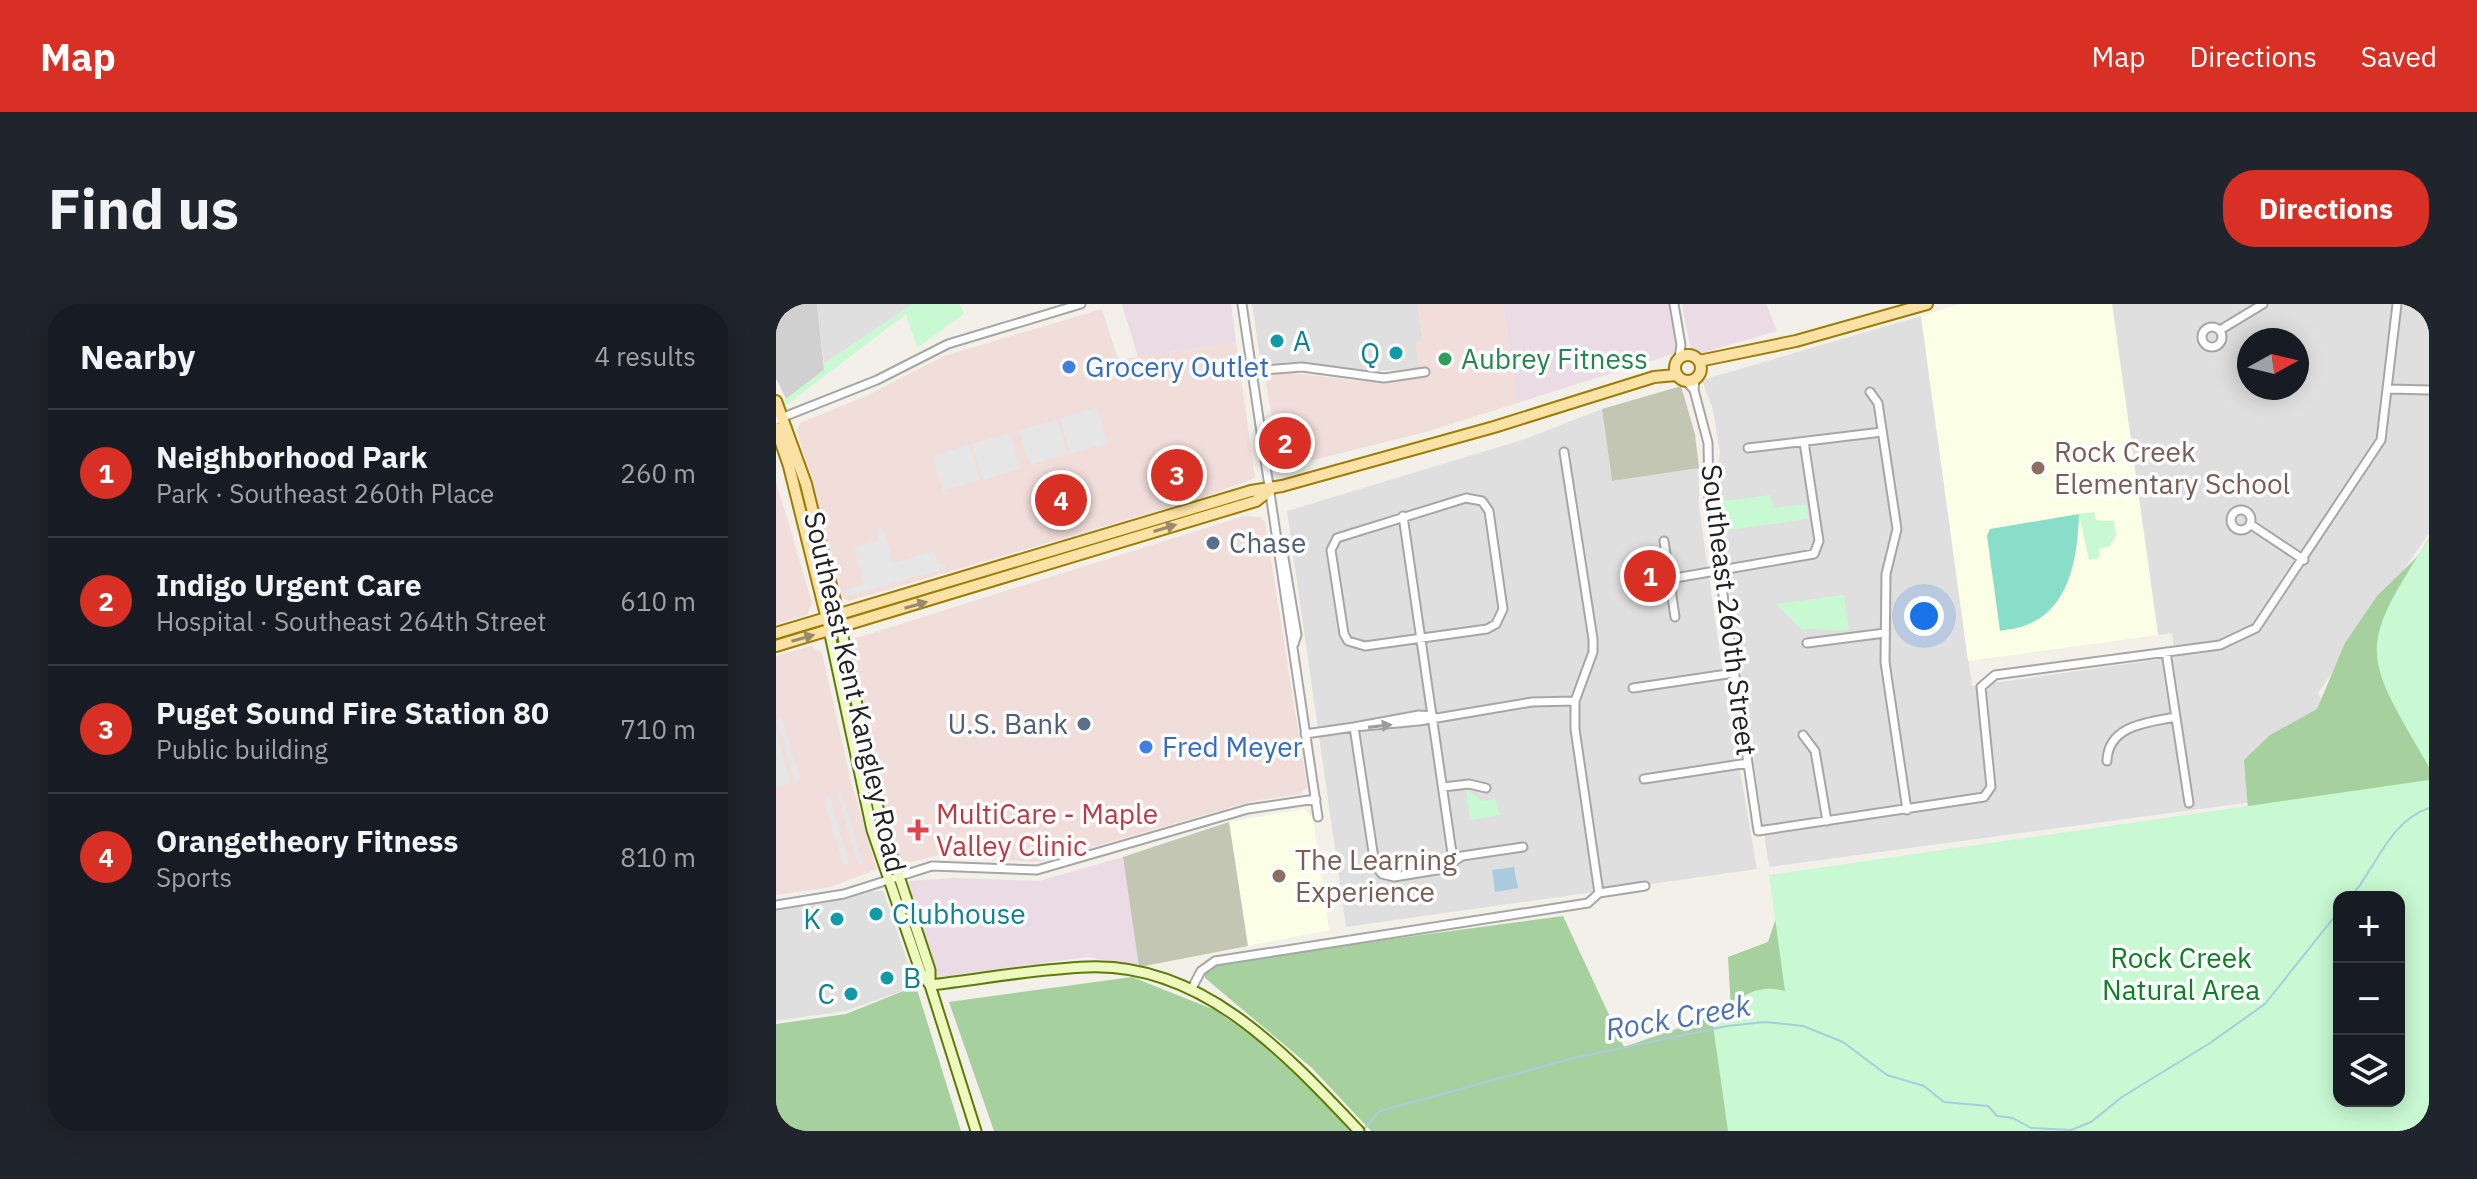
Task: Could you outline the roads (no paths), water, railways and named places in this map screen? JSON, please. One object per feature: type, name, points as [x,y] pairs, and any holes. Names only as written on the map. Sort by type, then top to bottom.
[{"type":"main road","points":[[776,633],[1251,491],[1270,490],[1494,427],[1721,358],[1927,304]]},
{"type":"main road","points":[[1684,369],[1700,364]]},
{"type":"main road","name":"Southeast Kent Kangley Road","points":[[776,401],[808,493],[839,614],[892,876]]},
{"type":"main road","name":"Southeast Kent Kangley Road","points":[[776,428],[827,618],[858,772],[921,973],[930,985],[976,1131]]},
{"type":"main road","points":[[776,646],[1256,501],[1270,490]]},
{"type":"main road","points":[[1066,558],[1068,552],[1103,541],[1107,534]]},
{"type":"main road","points":[[930,985],[1088,967],[1141,973],[1191,990],[1256,1031],[1359,1131]]},
{"type":"street","points":[[780,419],[877,380],[948,344],[1081,304]]},
{"type":"street","points":[[1242,304],[1318,817]]},
{"type":"street","name":"Southeast 260th Street","points":[[1674,304],[1684,369],[1708,443],[1709,500],[1758,831],[1827,821]]},
{"type":"street","points":[[2220,330],[2263,304]]},
{"type":"street","points":[[1803,735],[1815,751],[1827,821],[1977,801],[1989,793],[1991,787],[1980,696],[1985,680],[1995,675],[2220,645],[2256,628],[2381,440],[2397,304]]},
{"type":"street","points":[[1252,371],[1302,367],[1384,378],[1425,372]]},
{"type":"street","points":[[2389,389],[2429,390]]},
{"type":"street","points":[[1870,392],[1878,403],[1897,529],[1886,574],[1885,662],[1907,810]]},
{"type":"street","points":[[1748,448],[1882,432]]},
{"type":"street","points":[[1669,579],[1808,557],[1815,551],[1819,541],[1804,442]]},
{"type":"street","points":[[1564,452],[1593,639],[1589,663],[1575,701],[1575,729],[1599,893]]},
{"type":"street","points":[[1466,498],[1482,501],[1489,511],[1503,609],[1498,621],[1487,629],[1365,646],[1348,641],[1344,634],[1332,545],[1342,534],[1403,516],[1466,498]]},
{"type":"street","points":[[1403,516],[1453,860]]},
{"type":"street","points":[[2250,524],[2304,560]]},
{"type":"street","points":[[1664,541],[1675,617]]},
{"type":"street","points":[[1807,643],[1885,633]]},
{"type":"street","points":[[2166,652],[2189,803]]},
{"type":"street","points":[[1633,688],[1734,673]]},
{"type":"street","points":[[1305,734],[1419,715],[1433,716],[1532,702],[1575,701]]},
{"type":"street","points":[[2107,761],[2108,749],[2119,734],[2144,723],[2176,717]]},
{"type":"street","points":[[1354,727],[1375,865],[1385,876],[1443,869],[1453,860],[1523,847]]},
{"type":"street","points":[[1644,779],[1748,763]]},
{"type":"street","points":[[1443,787],[1469,784],[1486,788]]},
{"type":"street","points":[[776,905],[844,894],[892,876],[954,865],[1037,870],[1248,809],[1316,799]]},
{"type":"street","points":[[1191,990],[1201,971],[1215,961],[1588,903],[1599,893],[1645,886]]},
{"type":"water","points":[[1514,867],[1518,888],[1495,892],[1492,870]]},
{"type":"waterway","name":"Rock Creek","points":[[2356,891],[2394,834],[2404,823],[2429,808]]},
{"type":"waterway","name":"Rock Creek","points":[[1363,1130],[1380,1111],[1574,1058],[1727,1026],[1765,1022],[1803,1026],[1843,1042],[1887,1075],[1924,1086],[1944,1102],[1988,1106],[1997,1116],[2013,1118],[2031,1128],[2071,1130],[2091,1122],[2122,1097],[2210,1043],[2265,1004],[2333,919]]},
{"type":"place","name":"A","points":[[1277,341]]},
{"type":"place","name":"Q","points":[[1396,353]]},
{"type":"place","name":"Aubrey Fitness","points":[[1445,359]]},
{"type":"place","name":"Grocery Outlet","points":[[1069,367]]},
{"type":"place","name":"Indigo Urgent Care","points":[[1285,443]]},
{"type":"place","name":"Rock Creek Elementary School","points":[[2038,468]]},
{"type":"place","name":"Puget Sound Fire Station 80","points":[[1177,475]]},
{"type":"place","name":"Orangetheory Fitness","points":[[1061,500]]},
{"type":"place","name":"Chase","points":[[1213,543]]},
{"type":"place","name":"Neighborhood Park","points":[[1650,576]]},
{"type":"place","name":"U.S. Bank","points":[[1084,724]]},
{"type":"place","name":"Fred Meyer","points":[[1146,747]]},
{"type":"place","name":"MultiCare - Maple Valley Clinic","points":[[918,830]]},
{"type":"place","name":"The Learning Experience","points":[[1279,876]]},
{"type":"place","name":"Clubhouse","points":[[876,914]]},
{"type":"place","name":"K","points":[[837,919]]},
{"type":"place","name":"B","points":[[887,978]]},
{"type":"place","name":"C","points":[[851,994]]},
{"type":"park label","name":"Rock Creek Natural Area","points":[[2181,974]]}]
